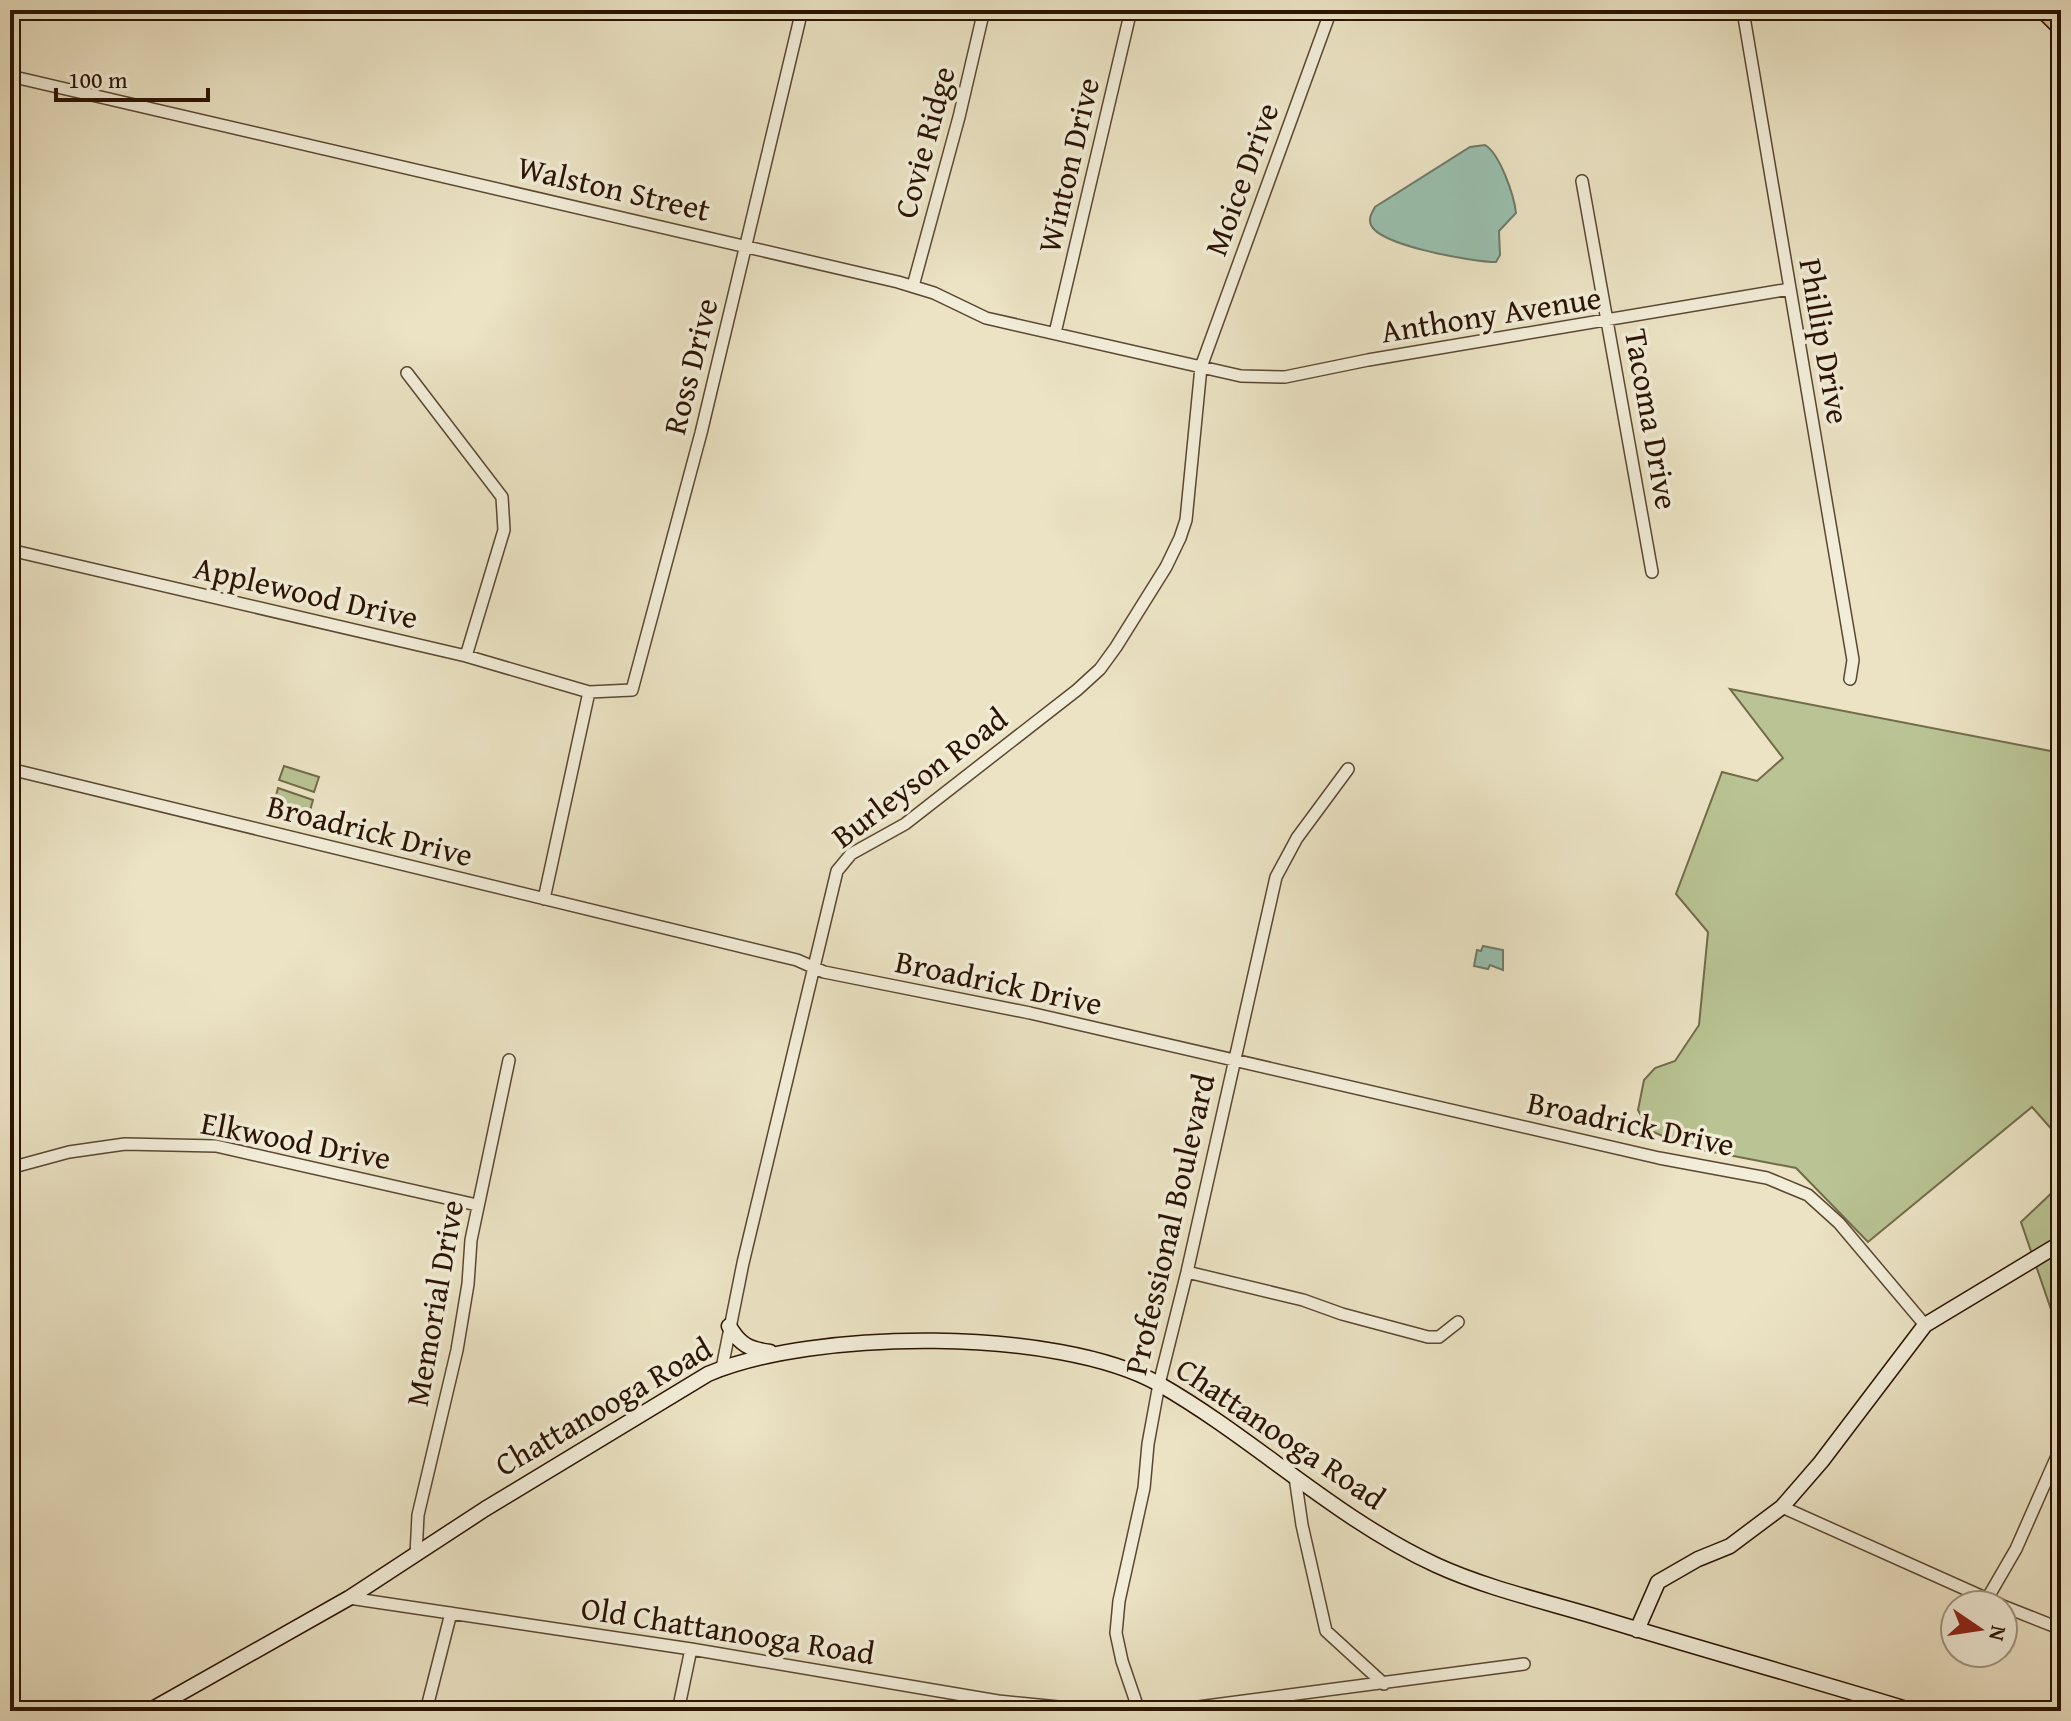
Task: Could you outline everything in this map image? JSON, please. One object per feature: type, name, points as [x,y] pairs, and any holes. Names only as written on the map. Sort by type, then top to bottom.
[{"type":"highway","points":[[2046,10],[2061,25]]},
{"type":"main road","points":[[1637,1630],[1658,1582],[1698,1559],[1730,1546],[1782,1507],[1821,1462],[1925,1325],[2061,1243]]},
{"type":"main road","points":[[729,1326],[738,1341],[749,1349],[778,1354]]},
{"type":"main road","name":"Chattanooga Road","points":[[149,1711],[349,1598],[485,1509],[675,1392],[722,1368],[778,1354],[852,1343],[924,1342],[1004,1344],[1068,1353],[1140,1375],[1219,1422],[1371,1531],[1438,1566],[1637,1630],[1913,1711]]},
{"type":"street","name":"Ross Drive","points":[[589,692],[632,690],[747,246],[802,10]]},
{"type":"street","name":"Covie Ridge","points":[[913,286],[959,117],[984,10]]},
{"type":"street","name":"Winton Drive","points":[[1055,333],[1131,10]]},
{"type":"street","name":"Moice Drive","points":[[1201,367],[1331,10]]},
{"type":"street","name":"Phillip Drive","points":[[1743,11],[1853,660],[1850,679]]},
{"type":"street","name":"Walston Street","points":[[10,76],[913,286],[986,318],[1201,367]]},
{"type":"street","name":"Tacoma Drive","points":[[1582,181],[1652,572]]},
{"type":"street","name":"Anthony Avenue","points":[[1201,367],[1241,376],[1285,377],[1368,360],[1790,289]]},
{"type":"street","name":"Burleyson Road","points":[[722,1368],[729,1326],[837,871],[843,860],[905,824],[1049,712],[1100,669],[1116,647],[1173,554],[1186,520],[1201,367]]},
{"type":"street","points":[[407,373],[502,497],[504,530],[466,656]]},
{"type":"street","name":"Applewood Drive","points":[[10,550],[466,656],[589,692]]},
{"type":"street","points":[[544,899],[589,692]]},
{"type":"street","name":"Broadrick Drive","points":[[10,769],[797,960],[824,972],[1030,1013],[1659,1158],[1767,1178],[1808,1195],[1839,1223],[1925,1325]]},
{"type":"street","name":"Professional Boulevard","points":[[1139,1711],[1116,1633],[1119,1601],[1144,1488],[1159,1384],[1276,877],[1297,838],[1348,769]]},
{"type":"street","name":"Memorial Drive","points":[[416,1555],[418,1515],[466,1302],[477,1205],[509,1060]]},
{"type":"street","name":"Elkwood Drive","points":[[10,1168],[69,1152],[125,1144],[216,1146],[477,1205]]},
{"type":"street","points":[[1187,1272],[1303,1300],[1428,1337],[1439,1337],[1458,1322]]},
{"type":"street","points":[[1993,1589],[2016,1549],[2061,1447]]},
{"type":"street","points":[[1295,1477],[1302,1525],[1326,1631],[1384,1684]]},
{"type":"street","points":[[1782,1507],[1965,1589]]},
{"type":"street","name":"Old Chattanooga Road","points":[[349,1598],[691,1649],[998,1701],[1099,1711]]},
{"type":"street","points":[[2019,1612],[2061,1629]]},
{"type":"street","points":[[426,1711],[451,1613]]},
{"type":"street","points":[[678,1711],[691,1649]]},
{"type":"street","points":[[1168,1711],[1524,1664]]},
{"type":"street","points":[[10,1693],[15,1711]]},
{"type":"shaded area","points":[[1485,145],[1501,166],[1516,213],[1499,231],[1500,255],[1496,262],[1449,256],[1409,246],[1378,233],[1371,225],[1370,218],[1375,207],[1470,147]]},
{"type":"shaded area","points":[[1730,689],[2061,753],[2061,1140],[2032,1107],[1868,1242],[1796,1168],[1687,1147],[1649,1130],[1638,1110],[1644,1080],[1655,1068],[1675,1061],[1699,1025],[1708,932],[1676,894],[1722,772],[1757,781],[1783,758]]},
{"type":"shaded area","points":[[284,766],[319,777],[314,792],[279,780]]},
{"type":"shaded area","points":[[278,788],[313,800],[309,814],[274,803]]},
{"type":"shaded area","points":[[1483,946],[1503,950],[1503,970],[1490,965],[1488,969],[1474,966],[1477,950],[1481,951]]},
{"type":"shaded area","points":[[2061,1184],[2061,1328],[2057,1327],[2021,1222]]}]
